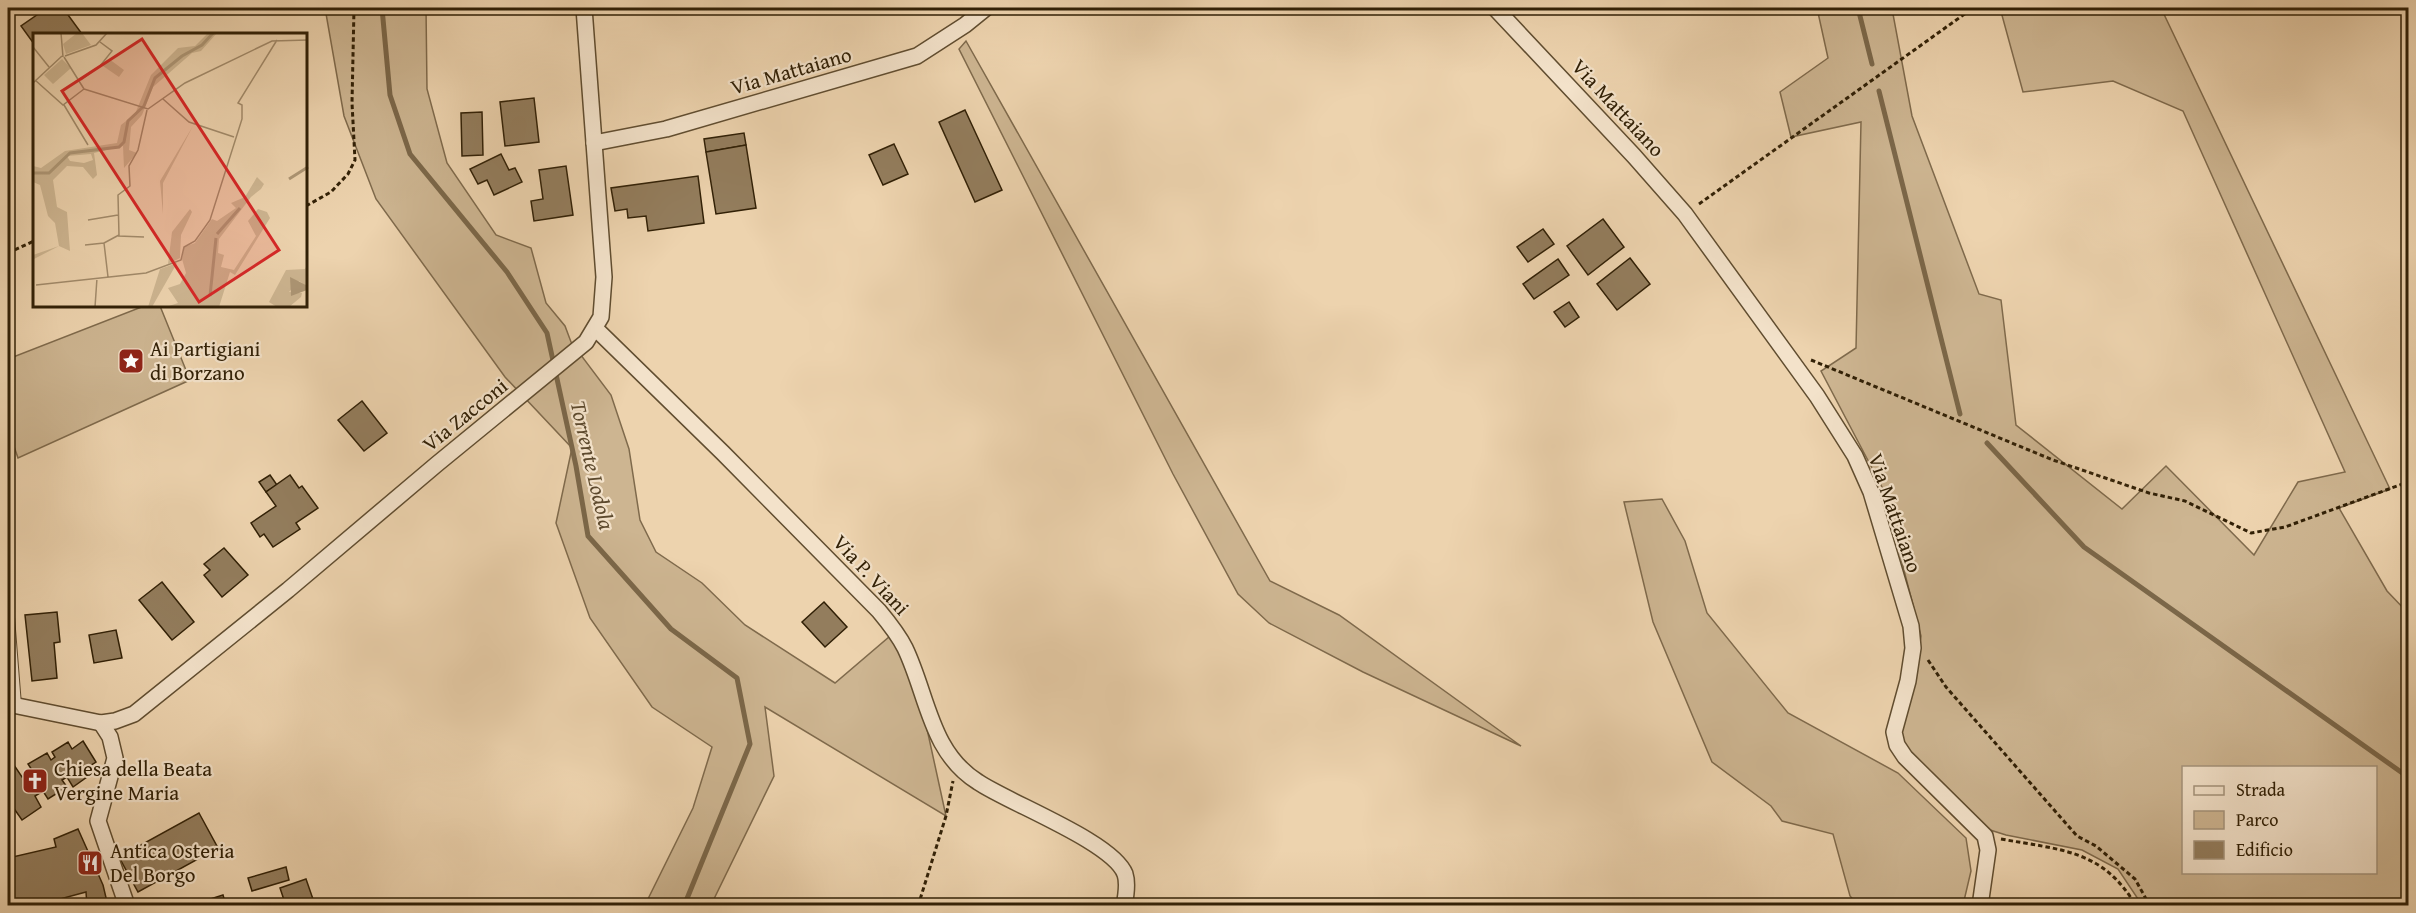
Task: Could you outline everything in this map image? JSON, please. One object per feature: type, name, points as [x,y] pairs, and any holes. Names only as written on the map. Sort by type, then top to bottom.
[{"type":"street","name":"Via Zacconi","points":[[101,723],[116,721],[134,714],[146,705],[586,342],[596,329],[603,306],[604,277],[584,8]]},
{"type":"street","name":"Via Mattaiano","points":[[594,143],[666,129],[917,56],[965,25],[986,8]]},
{"type":"street","name":"Via Mattaiano","points":[[1495,8],[1634,156],[1685,214],[1817,396],[1855,456],[1871,492],[1911,626],[1913,648],[1906,690],[1894,732],[1897,745],[1917,769],[1984,836]]},
{"type":"street","name":"Via P. Viani","points":[[596,329],[723,453],[891,625],[906,650],[942,747],[956,765],[978,782],[1093,844],[1114,859],[1126,876],[1124,906]]},
{"type":"street","points":[[12,704],[101,723],[110,737],[115,758],[98,821],[127,906]]},
{"type":"street","points":[[1980,906],[1988,850],[1984,836]]},
{"type":"lane","points":[[8,592],[12,704]]},
{"type":"path","points":[[308,205],[331,192],[348,174],[355,160],[352,103],[354,8]]},
{"type":"path","points":[[1685,214],[1973,8]]},
{"type":"path","points":[[8,253],[33,241]]},
{"type":"path","points":[[1784,350],[2053,460],[2149,494],[2185,501],[2251,533],[2285,527],[2409,482]]},
{"type":"path","points":[[1913,648],[1930,662],[1946,687],[2077,836],[2096,846],[2134,879],[2150,906]]},
{"type":"path","points":[[918,906],[946,816],[956,765]]},
{"type":"path","points":[[1984,836],[2080,855],[2096,862],[2110,872],[2136,906]]},
{"type":"green space","points":[[325,8],[426,8],[427,89],[447,163],[496,235],[531,248],[546,303],[565,326],[571,342],[611,395],[629,449],[640,520],[656,552],[702,583],[745,625],[835,683],[896,631],[915,674],[946,816],[765,707],[774,776],[711,905],[645,905],[693,808],[712,747],[652,707],[590,618],[556,523],[572,448],[505,377],[376,199],[344,116]]},
{"type":"green space","points":[[1817,8],[1888,8],[1893,14],[1912,116],[1979,294],[2001,300],[2016,425],[2122,509],[2166,466],[2254,555],[2298,482],[2345,472],[2183,111],[2113,81],[2023,92],[2000,8],[2161,8],[2390,489],[2339,508],[2387,591],[2408,613],[2408,905],[2142,905],[2118,869],[2082,850],[1987,829],[1903,748],[1901,725],[1910,703],[1921,636],[1883,489],[1821,371],[1856,348],[1861,122],[1791,137],[1780,92],[1828,58]]},
{"type":"green space","points":[[966,41],[1270,581],[1339,615],[1521,746],[1363,672],[1269,623],[1238,594],[1173,474],[959,49]]},
{"type":"green space","points":[[139,308],[161,308],[190,380],[18,458],[8,429],[8,359]]},
{"type":"green space","points":[[1662,499],[1685,541],[1707,613],[1788,713],[1898,773],[1966,838],[1971,871],[1963,905],[1858,905],[1850,896],[1833,834],[1782,821],[1771,806],[1712,762],[1653,622],[1624,502]]},
{"type":"building","points":[[47,8],[63,8],[81,33],[33,33],[33,43],[21,26]]},
{"type":"building","points":[[534,98],[539,142],[505,146],[500,102]]},
{"type":"building","points":[[965,110],[1002,190],[975,202],[939,122]]},
{"type":"building","points":[[482,112],[483,155],[462,156],[461,113]]},
{"type":"building","points":[[744,133],[746,145],[706,152],[704,139]]},
{"type":"building","points":[[894,144],[908,174],[883,185],[869,155]]},
{"type":"building","points":[[746,145],[756,208],[716,214],[706,152]]},
{"type":"building","points":[[501,154],[509,170],[515,168],[522,182],[494,195],[487,180],[478,184],[470,169]]},
{"type":"building","points":[[566,166],[573,215],[534,221],[531,201],[543,199],[539,170]]},
{"type":"building","points":[[698,176],[704,223],[648,231],[646,216],[628,218],[627,209],[615,211],[611,188]]},
{"type":"building","points":[[1603,219],[1624,247],[1588,275],[1567,246]]},
{"type":"building","points":[[1543,229],[1554,244],[1528,262],[1517,247]]},
{"type":"building","points":[[1630,258],[1650,284],[1617,310],[1597,284]]},
{"type":"building","points":[[1558,259],[1569,275],[1534,299],[1523,284]]},
{"type":"building","points":[[1569,302],[1579,317],[1565,327],[1554,312]]},
{"type":"building","points":[[362,401],[387,433],[364,451],[338,420]]},
{"type":"building","points":[[270,475],[277,485],[266,492],[259,482]]},
{"type":"building","points":[[290,475],[299,488],[302,486],[318,508],[296,523],[300,529],[273,547],[264,534],[260,537],[251,523],[276,506],[266,492]]},
{"type":"building","points":[[224,548],[248,575],[222,597],[204,575],[210,570],[204,564]]},
{"type":"building","points":[[162,582],[194,622],[172,640],[139,600]]},
{"type":"building","points":[[824,602],[847,627],[825,647],[802,622]]},
{"type":"building","points":[[57,612],[60,642],[54,643],[57,678],[32,681],[25,615]]},
{"type":"building","points":[[116,630],[122,658],[94,663],[89,635]]},
{"type":"building","name":"Chiesa della Beata Vergine Maria","points":[[83,741],[96,762],[90,766],[94,772],[73,787],[67,777],[62,780],[67,787],[48,799],[43,791],[35,796],[41,807],[22,820],[13,807],[8,811],[8,789],[11,787],[8,783],[8,770],[14,765],[22,777],[32,770],[28,764],[47,753],[51,760],[55,757],[52,752],[68,742],[72,749]]},
{"type":"building","points":[[199,813],[218,848],[138,892],[119,857]]},
{"type":"building","points":[[78,829],[103,885],[108,906],[87,906],[86,892],[60,899],[62,906],[11,906],[8,893],[8,858],[56,847],[54,839]]},
{"type":"building","points":[[286,867],[289,880],[252,891],[248,878]]},
{"type":"building","points":[[306,879],[314,902],[304,906],[286,906],[280,888]]},
{"type":"building","points":[[223,895],[226,906],[202,906],[201,902]]},
{"type":"waterway","name":"Torrente Lodola","points":[[382,8],[390,95],[410,154],[507,272],[547,333],[576,466],[588,536],[671,629],[737,678],[750,744],[684,906]]},
{"type":"waterway","points":[[1858,8],[1872,64]]},
{"type":"waterway","points":[[1879,91],[1960,414]]},
{"type":"waterway","points":[[1987,443],[2084,547],[2408,777]]},
{"type":"place","name":"Ai Partigiani di Borzano","points":[[131,361]]},
{"type":"place","name":"Chiesa della Beata Vergine Maria","points":[[35,781]]},
{"type":"place","name":"Antica Osteria Del Borgo","points":[[90,863]]}]
